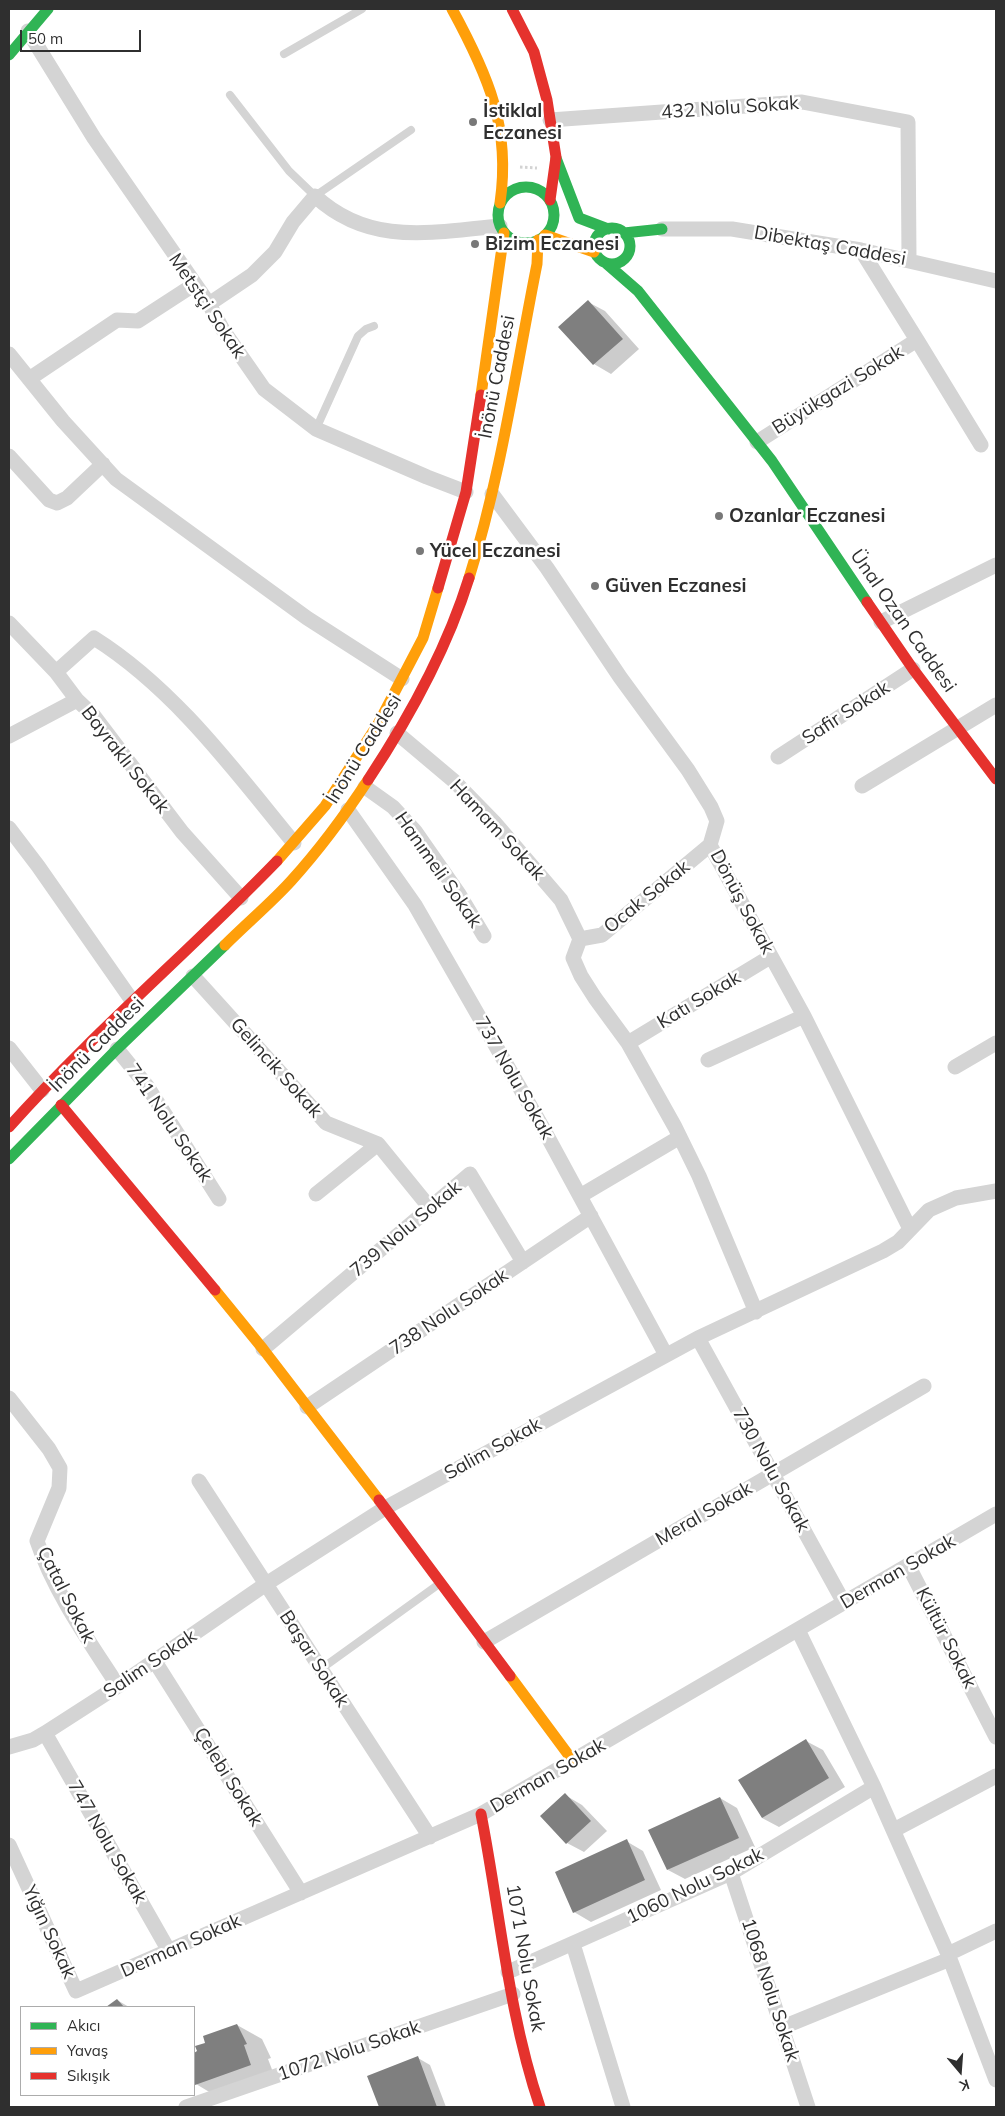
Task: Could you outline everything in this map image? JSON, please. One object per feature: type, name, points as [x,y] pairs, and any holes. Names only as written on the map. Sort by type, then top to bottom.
[{"type":"main road","points":[[452,9],[470,42],[498,112],[505,166],[504,185],[498,210],[502,229],[512,239],[520,242],[530,242],[542,238],[594,252]]},
{"type":"main road","points":[[512,9],[534,52],[547,100],[550,120],[555,162],[551,202],[554,221],[542,238]]},
{"type":"main road","points":[[9,55],[44,10]]},
{"type":"main road","points":[[555,162],[579,218]]},
{"type":"main road","points":[[500,203],[513,190],[531,187],[540,190],[551,202],[579,218],[608,229]]},
{"type":"main road","points":[[638,291],[607,264],[601,262],[594,252],[598,235],[613,228],[624,232],[662,229]]},
{"type":"main road","name":"İnönü Caddesi","points":[[9,1127],[42,1090],[241,898],[294,843],[325,806],[378,724],[423,638],[466,492],[494,317],[502,229]]},
{"type":"main road","points":[[607,264],[619,263],[644,239],[662,229]]},
{"type":"main road","points":[[624,232],[630,243],[629,252],[638,291]]},
{"type":"main road","name":"İnönü Caddesi","points":[[9,1159],[116,1049],[290,882],[365,787],[397,733],[436,662],[460,604],[480,544],[492,494],[542,238]]},
{"type":"main road","name":"Ünal Ozan Caddesi","points":[[638,291],[772,461],[913,669],[996,779]]},
{"type":"main road","points":[[61,1105],[263,1350],[441,1582],[573,1761]]},
{"type":"main road","name":"1071 Nolu Sokak","points":[[481,1814],[493,1872],[519,2031],[540,2107]]},
{"type":"street","name":"Metstçi Sokak","points":[[28,31],[94,138],[209,304],[223,330],[264,389],[316,429],[466,492]]},
{"type":"street","name":"432 Nolu Sokak","points":[[550,120],[802,102],[908,122],[909,259]]},
{"type":"street","points":[[209,304],[252,275],[275,252],[294,222],[315,196],[341,217],[377,230],[418,233],[502,229]]},
{"type":"street","name":"Dibektaş Caddesi","points":[[662,229],[732,229],[909,259],[996,281]]},
{"type":"street","points":[[861,250],[917,340]]},
{"type":"street","points":[[29,379],[118,320],[138,321],[195,284]]},
{"type":"street","name":"Büyükgazi Sokak","points":[[757,442],[917,340],[981,445]]},
{"type":"street","points":[[9,354],[116,479],[291,607],[402,679]]},
{"type":"street","points":[[9,456],[49,500],[57,503],[67,498],[103,464]]},
{"type":"street","name":"Dönüş Sokak","points":[[492,494],[547,568],[620,677],[688,770],[711,807],[717,821],[710,845],[804,1016],[910,1229]]},
{"type":"street","points":[[881,622],[996,566]]},
{"type":"street","name":"Bayraklı Sokak","points":[[9,623],[56,672],[77,700],[94,716],[182,832],[241,898]]},
{"type":"street","points":[[56,672],[94,638],[119,654],[149,678],[204,736],[294,843]]},
{"type":"street","name":"Safir Sokak","points":[[778,757],[913,669]]},
{"type":"street","points":[[9,736],[77,700]]},
{"type":"street","points":[[862,786],[996,705]]},
{"type":"street","name":"Hamam Sokak","points":[[397,733],[454,781],[494,822],[561,900],[580,939]]},
{"type":"street","name":"Hanımeli Sokak","points":[[365,787],[394,807],[415,831],[459,894],[484,936]]},
{"type":"street","name":"737 Nolu Sokak","points":[[348,810],[415,905],[580,1196],[666,1355]]},
{"type":"street","points":[[9,828],[38,866],[133,1002]]},
{"type":"street","name":"Ocak Sokak","points":[[580,939],[602,934],[710,845]]},
{"type":"street","points":[[580,939],[573,958],[581,976],[628,1043],[680,1137],[700,1176],[756,1312]]},
{"type":"street","name":"Katı Sokak","points":[[628,1043],[770,956]]},
{"type":"street","name":"Gelincik Sokak","points":[[193,976],[326,1123],[378,1144],[430,1208]]},
{"type":"street","points":[[708,1060],[804,1016]]},
{"type":"street","points":[[955,1067],[996,1042]]},
{"type":"street","points":[[9,1048],[42,1090]]},
{"type":"street","name":"741 Nolu Sokak","points":[[116,1049],[147,1086],[220,1199]]},
{"type":"street","points":[[580,1196],[680,1137]]},
{"type":"street","points":[[316,1194],[378,1144]]},
{"type":"street","name":"739 Nolu Sokak","points":[[263,1350],[470,1174],[523,1262]]},
{"type":"street","name":"Salim Sokak","points":[[9,1748],[33,1740],[45,1733],[118,1686],[266,1584],[385,1508],[698,1338],[883,1251],[898,1242],[930,1210],[956,1198],[996,1191]]},
{"type":"street","name":"738 Nolu Sokak","points":[[307,1407],[591,1216]]},
{"type":"street","name":"730 Nolu Sokak","points":[[698,1338],[844,1603]]},
{"type":"street","name":"Meral Sokak","points":[[484,1642],[924,1386]]},
{"type":"street","name":"Çatal Sokak","points":[[9,1398],[49,1448],[60,1468],[59,1488],[37,1541],[43,1558],[78,1624],[118,1686]]},
{"type":"street","name":"Başar Sokak","points":[[199,1481],[430,1837]]},
{"type":"street","name":"Derman Sokak","points":[[76,1991],[481,1814],[996,1514]]},
{"type":"street","name":"Kültür Sokak","points":[[908,1566],[996,1737]]},
{"type":"street","points":[[798,1630],[894,1830],[949,1956],[996,2080]]},
{"type":"street","name":"Çelebi Sokak","points":[[154,1660],[301,1893]]},
{"type":"street","name":"747 Nolu Sokak","points":[[45,1733],[169,1951]]},
{"type":"street","points":[[894,1830],[996,1776]]},
{"type":"street","name":"1060 Nolu Sokak","points":[[508,1972],[731,1873],[874,1787]]},
{"type":"street","name":"Yığın Sokak","points":[[9,1845],[76,1991]]},
{"type":"street","name":"1068 Nolu Sokak","points":[[731,1873],[808,2107]]},
{"type":"street","points":[[783,2027],[949,1956],[996,1931]]},
{"type":"street","points":[[572,1944],[623,2107]]},
{"type":"street","name":"1072 Nolu Sokak","points":[[186,2107],[513,1994]]},
{"type":"lane","points":[[284,54],[362,9]]},
{"type":"lane","points":[[230,95],[289,171],[315,196],[411,130]]},
{"type":"lane","points":[[316,429],[358,336],[366,329],[374,326]]},
{"type":"lane","points":[[320,1669],[441,1582]]},
{"type":"path","points":[[505,166],[555,162]]},
{"type":"building","points":[[588,300],[623,339],[593,365],[558,327]]},
{"type":"building","points":[[806,1739],[829,1778],[762,1818],[738,1780]]},
{"type":"building","points":[[565,1793],[591,1821],[566,1844],[540,1816]]},
{"type":"building","points":[[720,1797],[739,1838],[667,1870],[648,1830]]},
{"type":"building","points":[[627,1839],[645,1880],[573,1913],[555,1872]]},
{"type":"building","points":[[117,1999],[123,2006],[107,2006]]},
{"type":"building","points":[[237,2024],[247,2044],[244,2045],[251,2065],[195,2085],[195,2052],[197,2051],[195,2046],[205,2043],[203,2036]]},
{"type":"building","points":[[418,2056],[437,2107],[379,2107],[367,2076]]},
{"type":"traffic: fast","points":[[9,55],[48,9]]},
{"type":"traffic: fast","points":[[556,158],[579,218],[608,229]]},
{"type":"traffic: fast","points":[[526,187],[537,189],[546,195],[552,204],[554,215],[552,226],[546,235],[537,241],[526,243],[515,241],[506,235],[500,226],[498,215],[500,204],[506,195],[515,189],[526,187]]},
{"type":"traffic: fast","points":[[612,228],[619,229],[625,233],[629,239],[630,246],[629,253],[625,259],[619,263],[612,264],[605,263],[599,259],[595,253],[594,246],[595,239],[599,233],[605,229],[612,228]]},
{"type":"traffic: fast","points":[[624,233],[662,229]]},
{"type":"traffic: fast","points":[[607,264],[638,291],[772,461],[867,602]]},
{"type":"traffic: fast","points":[[9,1159],[117,1049],[225,945]]},
{"type":"traffic: slow","points":[[452,9],[476,56],[494,102],[502,150],[503,176],[500,203]]},
{"type":"traffic: slow","points":[[481,395],[504,233]]},
{"type":"traffic: slow","points":[[545,235],[594,252]]},
{"type":"traffic: slow","points":[[469,578],[499,462],[537,264],[538,240]]},
{"type":"traffic: slow","points":[[277,861],[325,806],[378,724],[423,638],[438,588]]},
{"type":"traffic: slow","points":[[225,945],[302,869],[332,832],[368,780]]},
{"type":"traffic: slow","points":[[215,1290],[263,1349],[379,1500]]},
{"type":"traffic: slow","points":[[510,1676],[573,1761]]},
{"type":"traffic: jam","points":[[512,9],[534,52],[547,100],[556,157],[550,200]]},
{"type":"traffic: jam","points":[[438,588],[466,492],[481,395]]},
{"type":"traffic: jam","points":[[368,780],[426,682],[450,631],[469,578]]},
{"type":"traffic: jam","points":[[867,602],[913,669],[996,779]]},
{"type":"traffic: jam","points":[[9,1127],[74,1059],[277,861]]},
{"type":"traffic: jam","points":[[61,1105],[215,1290]]},
{"type":"traffic: jam","points":[[379,1500],[510,1676]]},
{"type":"traffic: jam","points":[[481,1814],[512,1999],[529,2071],[540,2107]]},
{"type":"place","name":"İstiklal Eczanesi","points":[[473,122]]},
{"type":"place","name":"Bizim Eczanesi","points":[[475,244]]},
{"type":"place","name":"Ozanlar Eczanesi","points":[[719,516]]},
{"type":"place","name":"Yücel Eczanesi","points":[[420,551]]},
{"type":"place","name":"Güven Eczanesi","points":[[595,586]]}]
